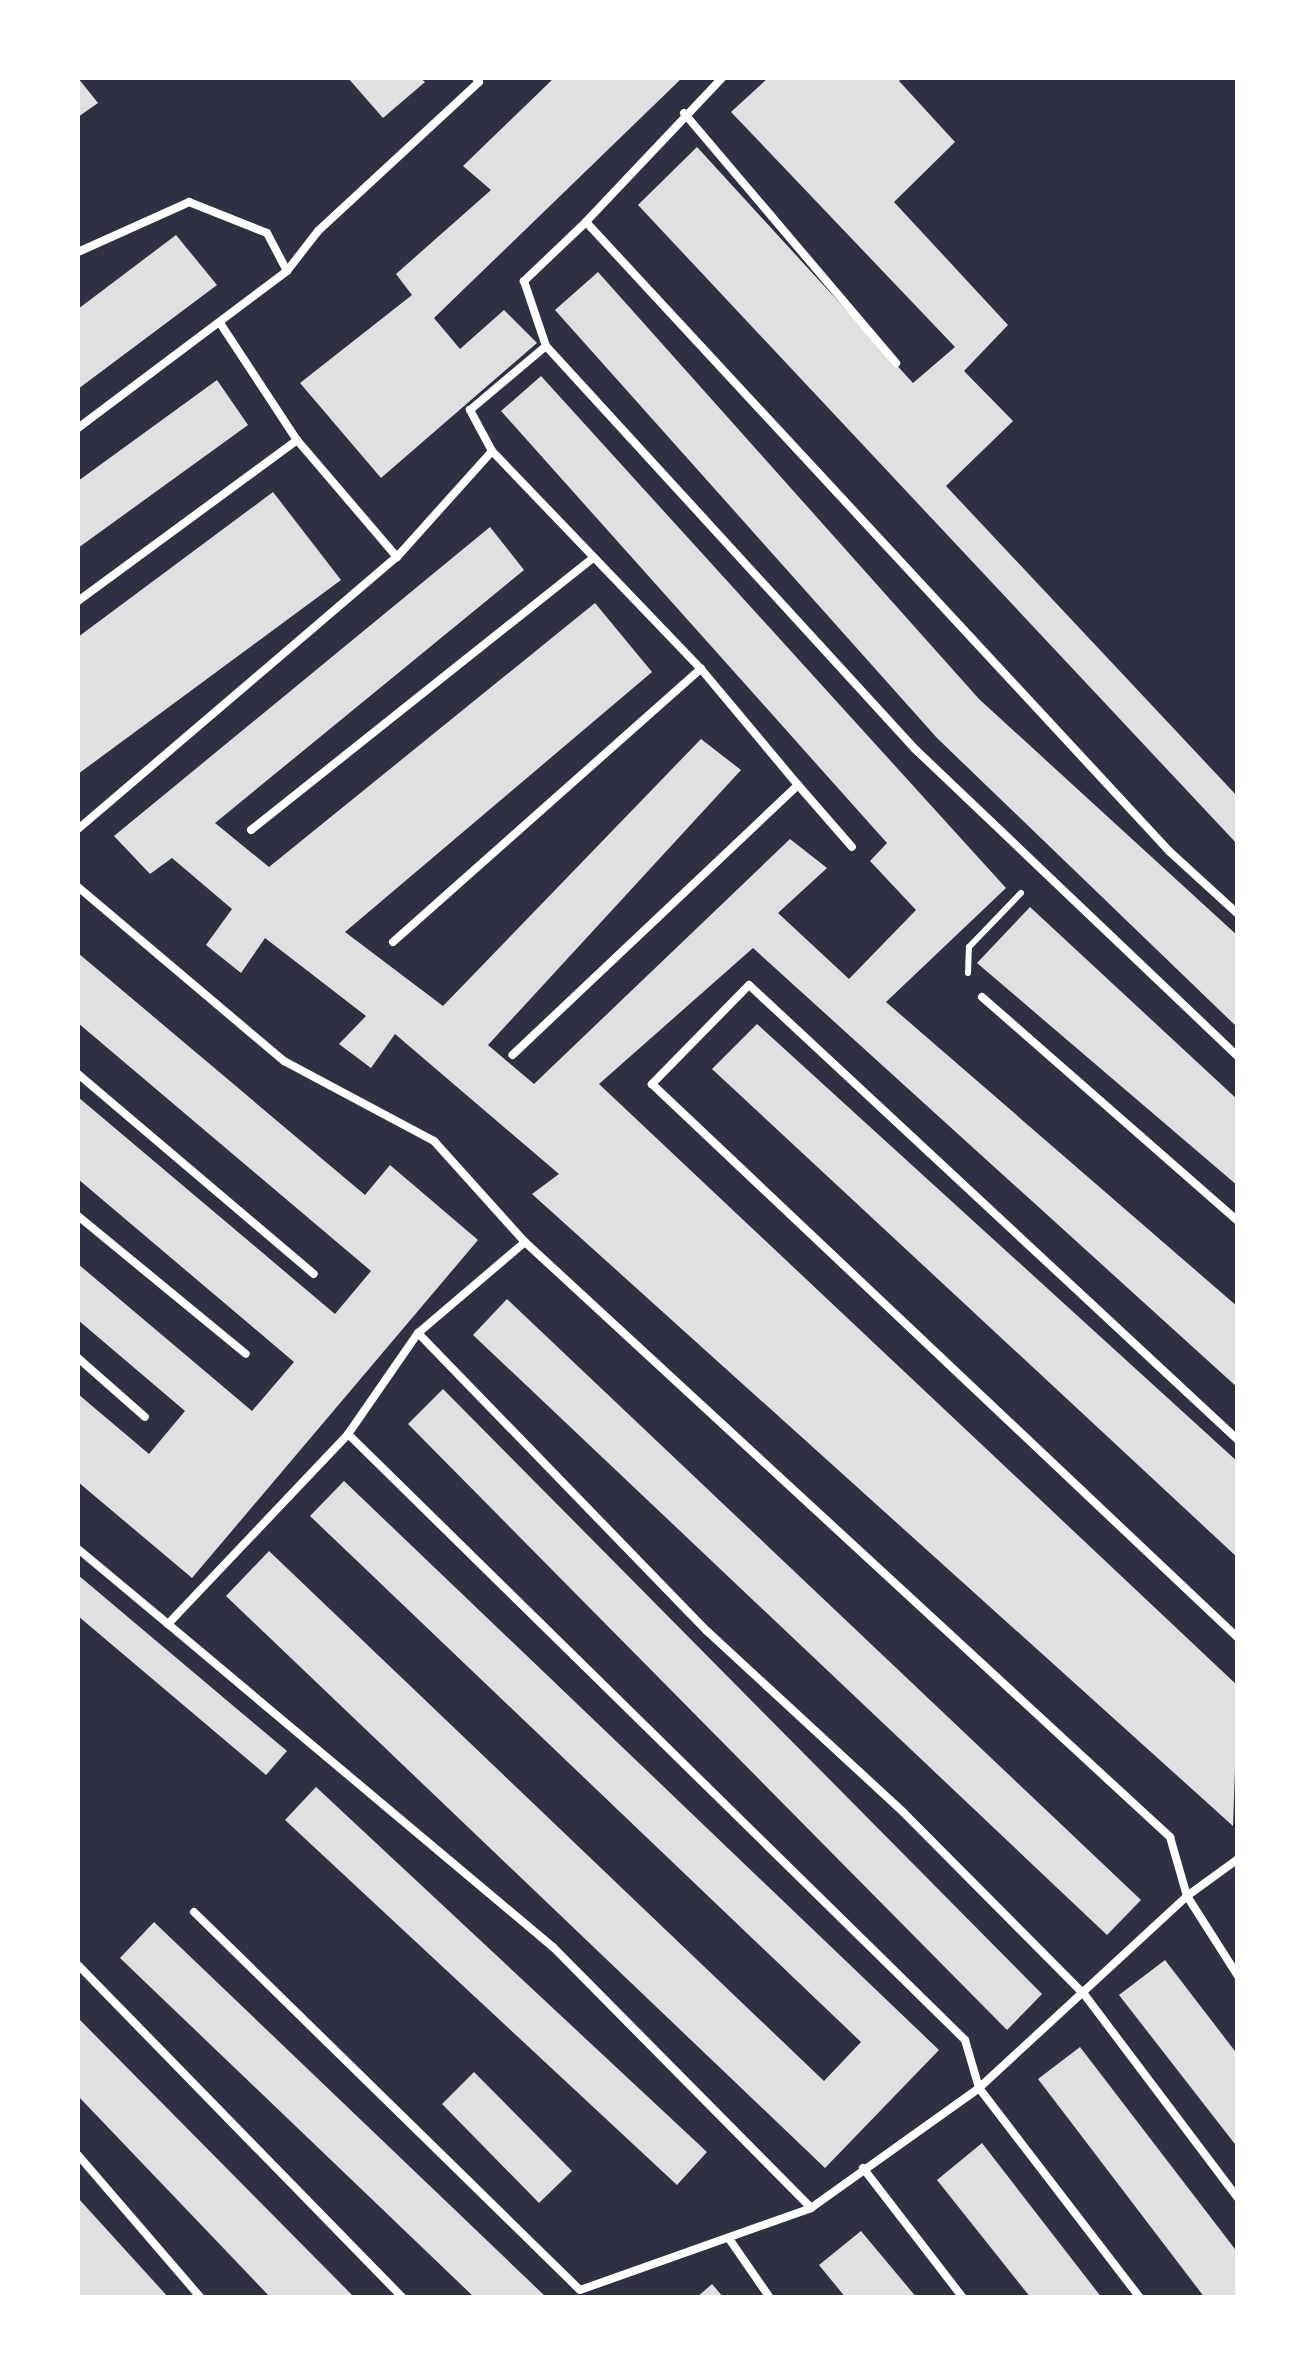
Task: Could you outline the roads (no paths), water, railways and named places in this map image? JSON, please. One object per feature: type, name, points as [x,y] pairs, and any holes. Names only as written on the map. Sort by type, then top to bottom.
[{"type":"lane","points":[[78,428],[287,272],[318,231],[479,82],[476,78]]},
{"type":"lane","points":[[722,78],[684,113],[586,222],[524,281],[546,346],[915,748],[1238,1057]]},
{"type":"lane","points":[[684,113],[896,363]]},
{"type":"lane","points":[[78,252],[189,202],[267,233],[287,272]]},
{"type":"lane","points":[[586,222],[1169,851],[1238,914]]},
{"type":"lane","points":[[220,323],[298,440],[396,557]]},
{"type":"lane","points":[[546,346],[470,410],[492,452],[590,560],[700,668],[852,847]]},
{"type":"lane","points":[[78,601],[298,440]]},
{"type":"lane","points":[[78,828],[396,557],[492,452]]},
{"type":"lane","points":[[251,830],[590,560]]},
{"type":"lane","points":[[392,942],[700,668]]},
{"type":"lane","points":[[512,1055],[798,784]]},
{"type":"lane","points":[[78,888],[284,1061],[434,1141],[525,1242],[1170,1837],[1187,1896],[1238,1976]]},
{"type":"lane","points":[[1238,1440],[749,985],[652,1084],[1238,1638]]},
{"type":"lane","points":[[982,997],[1238,1220]]},
{"type":"lane","points":[[78,1074],[314,1274]]},
{"type":"lane","points":[[78,1216],[246,1354]]},
{"type":"lane","points":[[168,1624],[348,1434],[418,1333],[525,1242]]},
{"type":"lane","points":[[418,1333],[706,1631],[904,1813],[1084,1994],[1238,2198]]},
{"type":"lane","points":[[78,1358],[145,1417]]},
{"type":"lane","points":[[348,1434],[965,2040],[979,2088],[1140,2298]]},
{"type":"lane","points":[[78,1550],[553,1947],[811,2208]]},
{"type":"lane","points":[[194,1912],[582,2294],[811,2208],[979,2088],[1187,1896],[1238,1859]]},
{"type":"lane","points":[[78,1965],[403,2298]]},
{"type":"lane","points":[[78,2155],[201,2298]]},
{"type":"lane","points":[[864,2168],[963,2298]]},
{"type":"lane","points":[[730,2240],[770,2298]]}]
